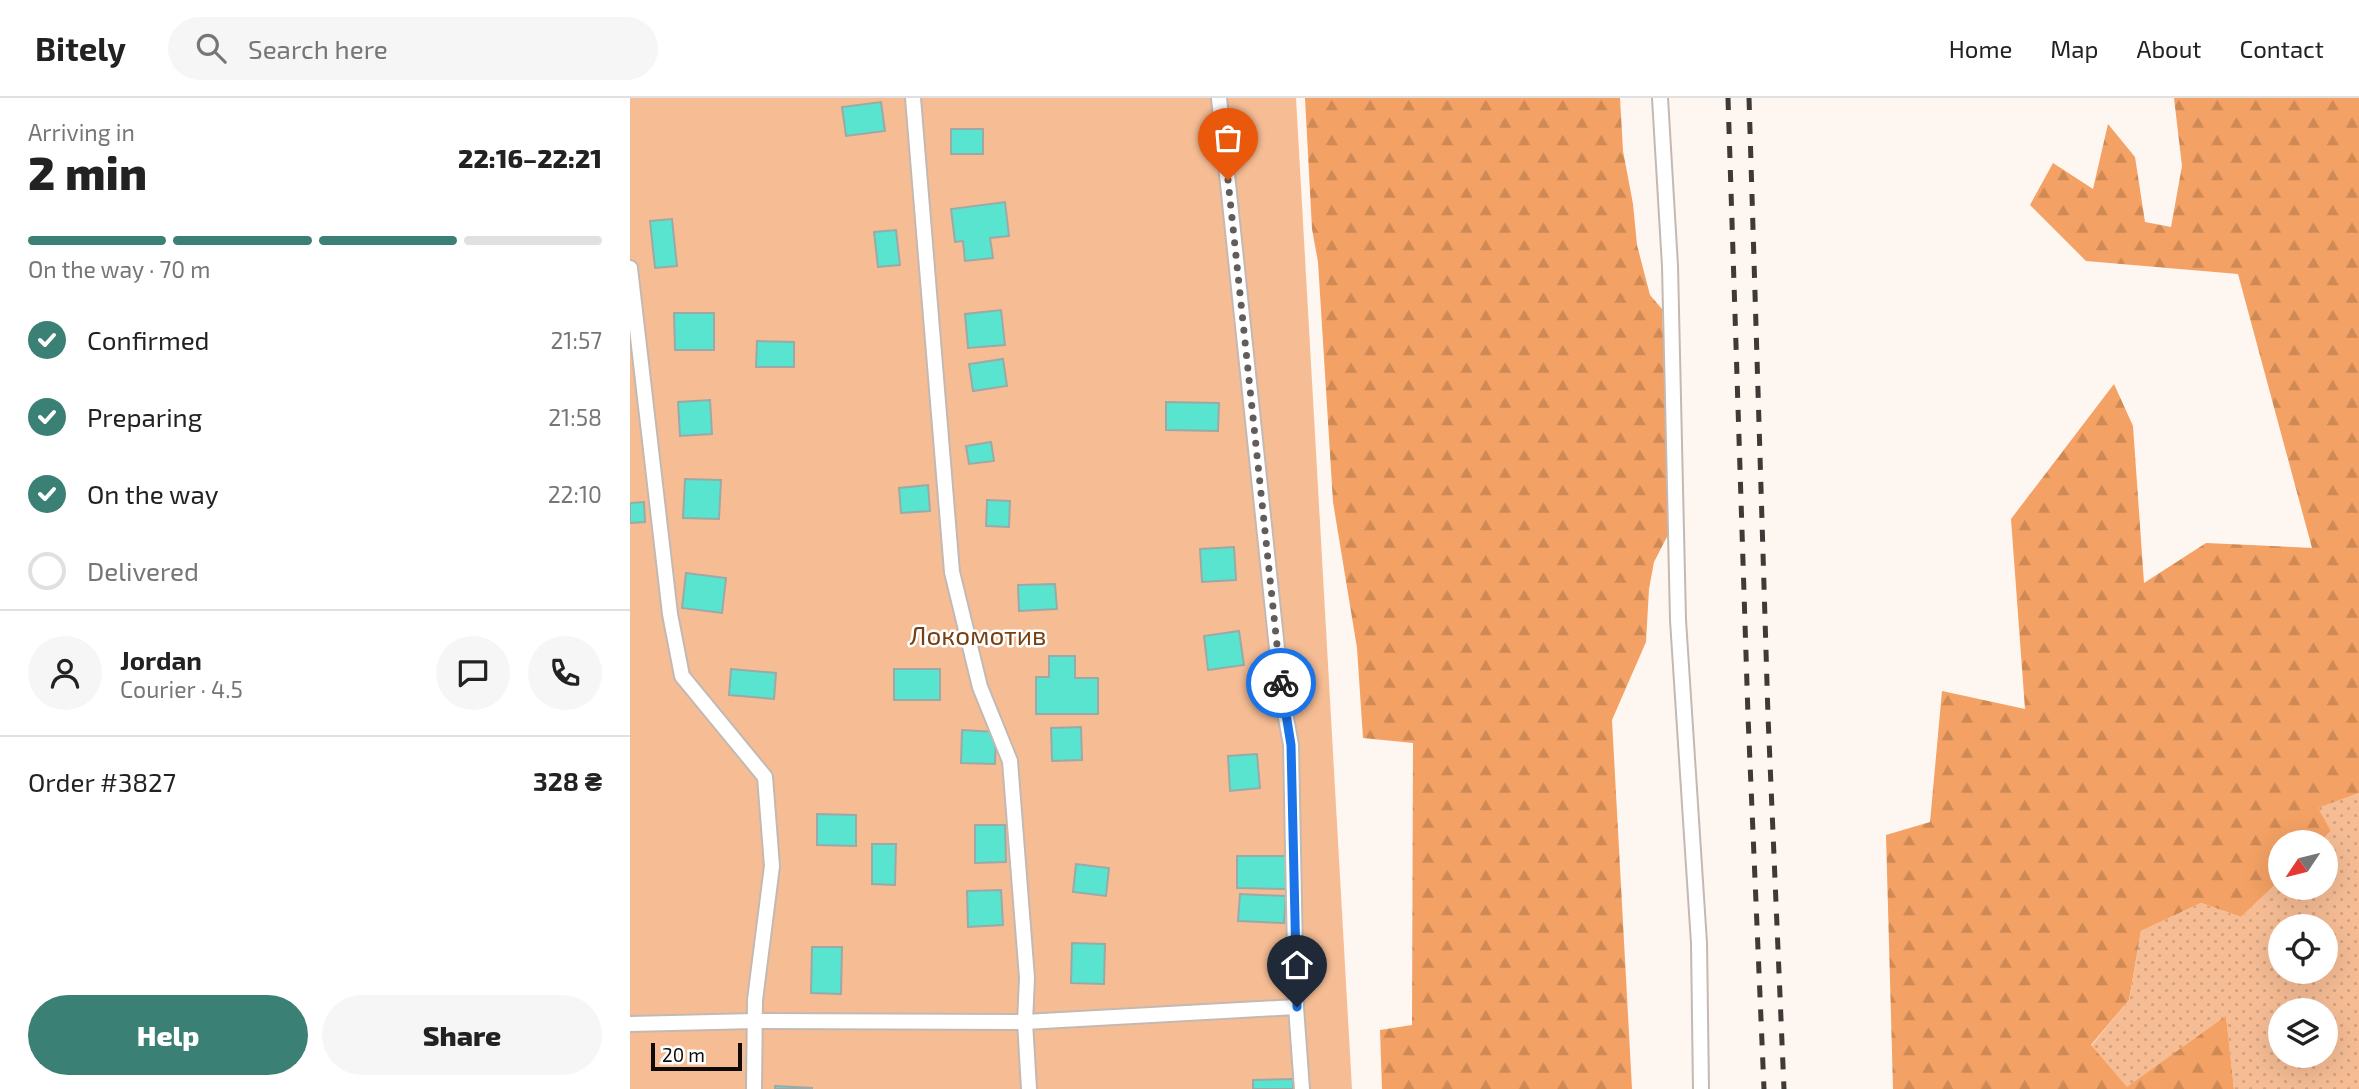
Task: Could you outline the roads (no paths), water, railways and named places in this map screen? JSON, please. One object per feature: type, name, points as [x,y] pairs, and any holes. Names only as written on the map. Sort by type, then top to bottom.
[{"type":"lane","points":[[913,98],[952,572],[980,687],[1010,761],[1027,978],[1029,1089]]},
{"type":"lane","points":[[1219,98],[1281,682],[1291,745],[1297,1007],[1302,1089]]},
{"type":"lane","points":[[1660,98],[1670,266],[1678,620],[1699,943],[1702,1089]]},
{"type":"lane","points":[[630,268],[670,614],[682,676],[765,777],[772,866],[755,1000],[754,1089]]},
{"type":"lane","points":[[630,1024],[755,1021],[1026,1022],[1297,1007]]},
{"type":"railway","points":[[1728,98],[1748,716],[1764,1089]]},
{"type":"railway","points":[[1749,98],[1768,716],[1784,1089]]},
{"type":"park label","name":"Локомотив","points":[[978,634]]}]
